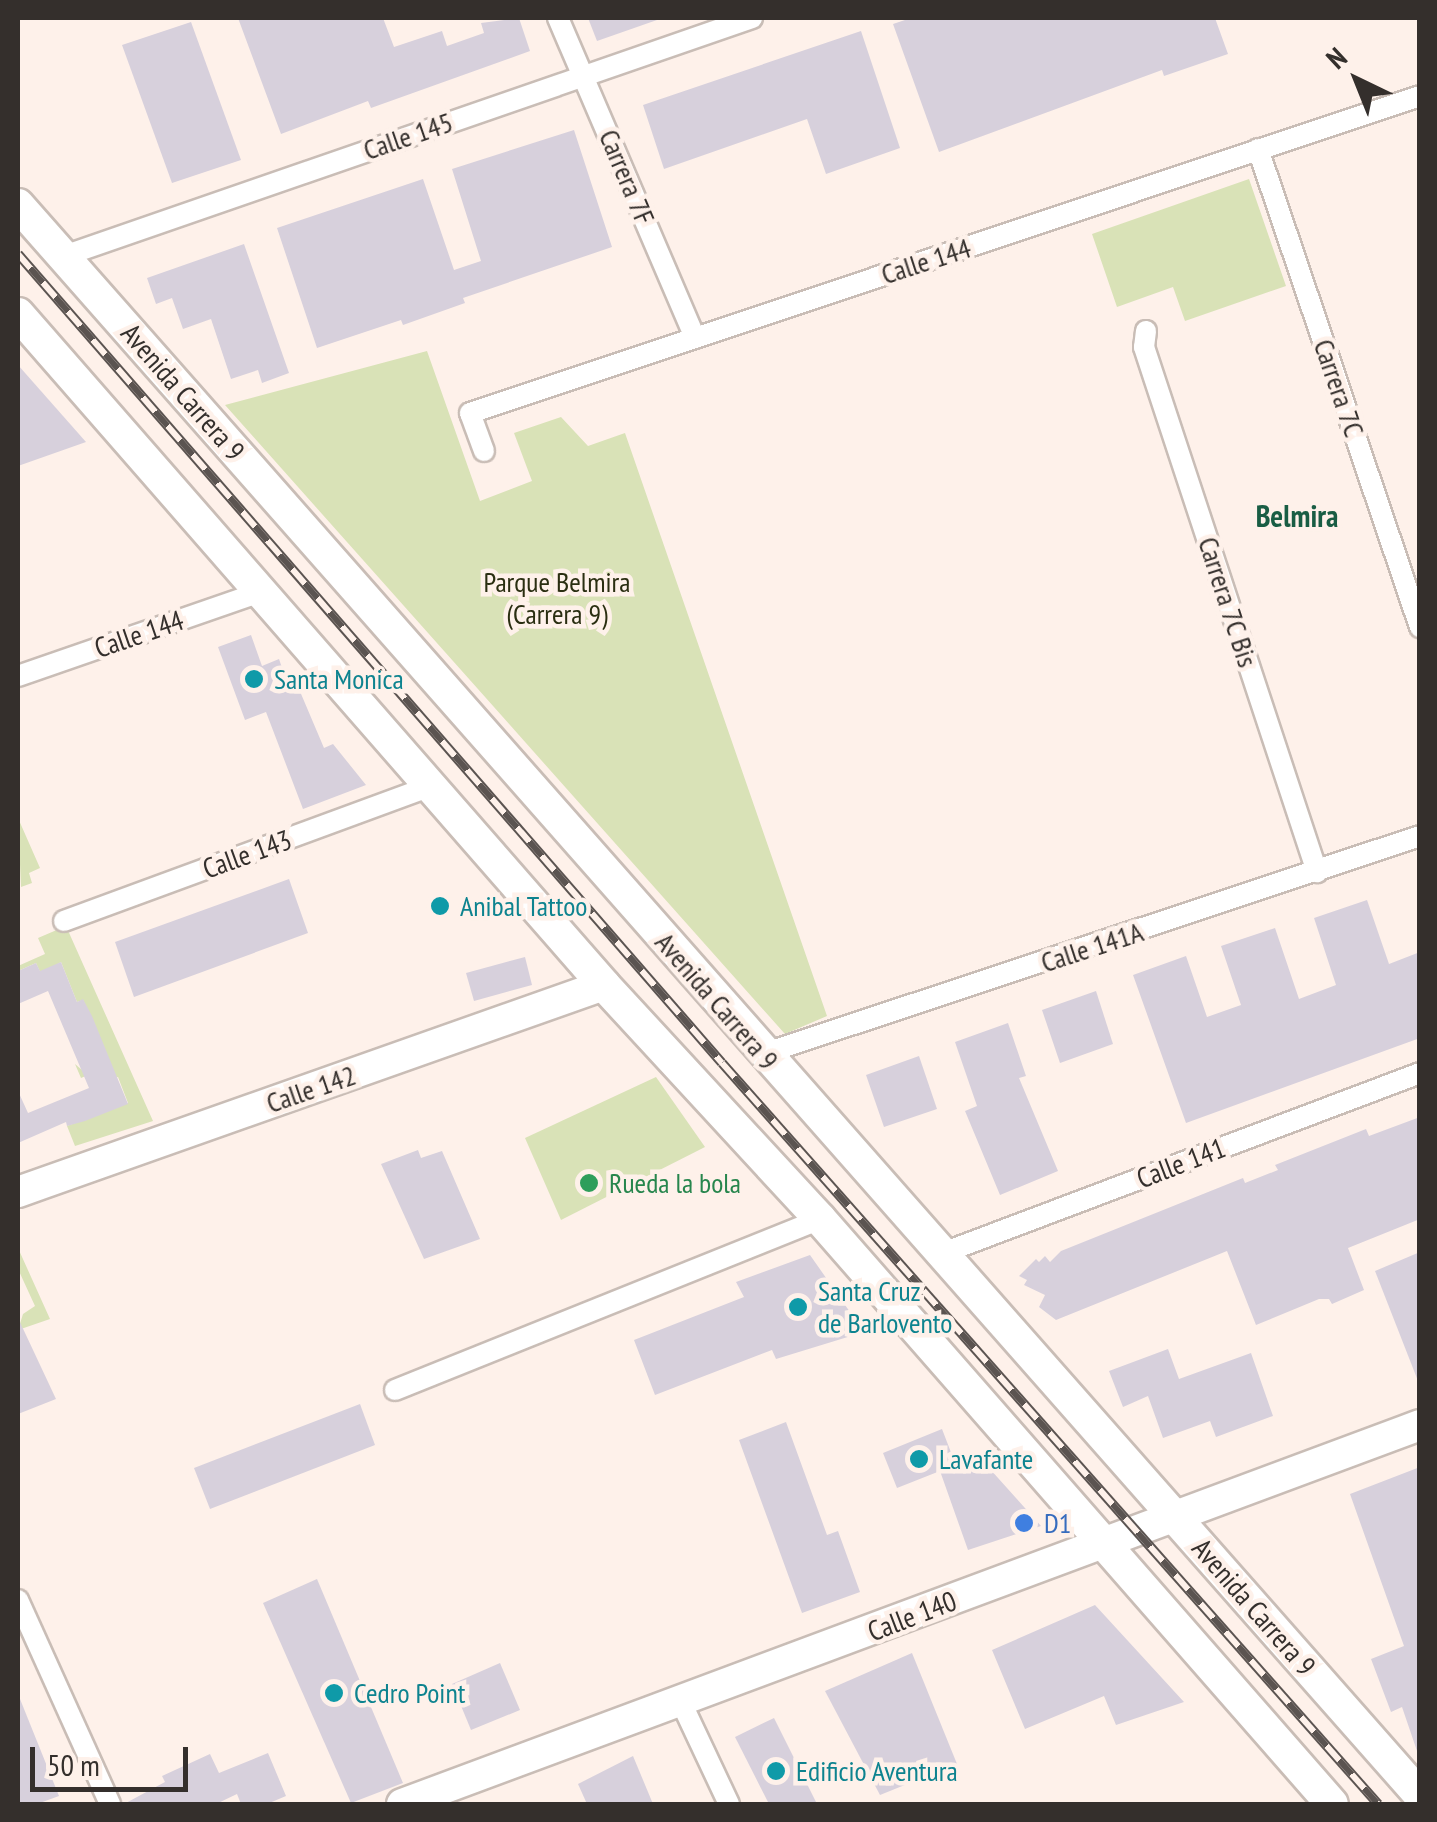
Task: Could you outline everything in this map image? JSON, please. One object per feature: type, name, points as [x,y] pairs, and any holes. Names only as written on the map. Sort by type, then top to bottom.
[{"type":"main road","name":"Avenida Carrera 9","points":[[18,204],[763,1054],[1174,1516],[1413,1777]]},
{"type":"main road","points":[[18,314],[604,985],[820,1220],[1332,1804]]},
{"type":"street","name":"Carrera 7F","points":[[558,18],[695,338]]},
{"type":"street","name":"Calle 145","points":[[64,256],[752,18]]},
{"type":"street","name":"Calle 144","points":[[484,450],[470,413],[1420,96]]},
{"type":"street","name":"Carrera 7C","points":[[1258,150],[1420,627]]},
{"type":"street","name":"Carrera 7C Bis","points":[[1146,331],[1144,347],[1317,872]]},
{"type":"street","name":"Calle 144","points":[[18,676],[261,592]]},
{"type":"street","name":"Calle 143","points":[[64,921],[430,786]]},
{"type":"street","name":"Calle 141A","points":[[763,1054],[1420,836]]},
{"type":"street","name":"Calle 142","points":[[18,1192],[604,985]]},
{"type":"street","name":"Calle 141","points":[[942,1253],[1420,1073]]},
{"type":"street","points":[[395,1390],[820,1220]]},
{"type":"street","name":"Calle 140","points":[[402,1804],[1420,1425]]},
{"type":"street","points":[[18,1600],[110,1804]]},
{"type":"street","points":[[681,1702],[730,1804]]},
{"type":"green space","points":[[1249,179],[1286,286],[1185,321],[1173,287],[1117,307],[1092,234]]},
{"type":"green space","name":"Parque Belmira (Carrera 9)","points":[[427,351],[480,501],[532,481],[514,433],[561,417],[588,446],[625,433],[827,1016],[785,1034],[225,405]]},
{"type":"green space","points":[[18,818],[40,868],[29,873],[32,883],[21,887]]},
{"type":"green space","points":[[66,926],[153,1121],[75,1146],[67,1126],[128,1103],[118,1077],[92,1087],[88,1075],[81,1078],[75,1064],[82,1070],[90,1016],[83,1000],[77,1002],[61,962],[41,974],[36,963],[18,971],[18,966],[45,954],[38,938]]},
{"type":"green space","name":"Rueda la bola","points":[[656,1077],[705,1147],[561,1220],[525,1138]]},
{"type":"green space","points":[[18,1248],[50,1319],[18,1330],[23,1314],[35,1306],[18,1269]]},
{"type":"building","points":[[238,18],[383,18],[394,47],[442,31],[447,46],[484,33],[481,23],[519,18],[530,51],[371,108],[368,101],[281,134]]},
{"type":"building","points":[[588,18],[656,18],[657,20],[597,41]]},
{"type":"building","points":[[911,18],[1215,18],[1228,54],[1164,76],[1162,70],[939,152],[893,24]]},
{"type":"building","points":[[191,22],[241,160],[172,183],[122,45]]},
{"type":"building","points":[[861,31],[900,148],[826,174],[807,119],[664,169],[643,105]]},
{"type":"building","points":[[574,130],[612,247],[463,298],[465,303],[403,325],[401,320],[317,348],[277,228],[423,179],[454,270],[481,261],[452,169]]},
{"type":"building","points":[[244,244],[289,373],[262,383],[258,370],[231,379],[211,319],[183,329],[172,298],[156,304],[147,278]]},
{"type":"building","points":[[18,365],[86,442],[18,466]]},
{"type":"building","points":[[251,635],[262,666],[279,659],[288,685],[296,682],[324,748],[333,744],[366,785],[303,809],[266,712],[245,720],[218,647]]},
{"type":"building","points":[[289,879],[308,933],[134,997],[115,942]]},
{"type":"building","points":[[1367,900],[1389,964],[1420,952],[1420,1038],[1186,1123],[1133,975],[1186,956],[1207,1017],[1241,1005],[1221,946],[1275,928],[1299,999],[1336,985],[1314,918]]},
{"type":"building","points":[[525,957],[532,985],[474,1001],[466,973]]},
{"type":"building","points":[[61,962],[77,1002],[83,999],[92,1016],[128,1104],[85,1121],[67,1126],[66,1122],[18,1143],[18,1091],[28,1113],[89,1088],[48,991],[18,1004],[18,971],[36,963],[40,971]]},
{"type":"building","points":[[1096,991],[1113,1044],[1060,1063],[1042,1010]]},
{"type":"building","points":[[1008,1023],[1026,1076],[1019,1078],[1058,1171],[1000,1195],[965,1111],[977,1106],[955,1042]]},
{"type":"building","points":[[919,1056],[937,1109],[884,1127],[866,1075]]},
{"type":"building","points":[[1420,1117],[1420,1219],[1348,1248],[1364,1290],[1332,1304],[1329,1299],[1319,1299],[1256,1325],[1227,1251],[1056,1320],[1039,1307],[1045,1295],[1024,1285],[1027,1280],[1019,1276],[1036,1259],[1039,1262],[1045,1256],[1050,1262],[1061,1251],[1243,1178],[1245,1183],[1278,1170],[1275,1165],[1366,1129],[1369,1136]]},
{"type":"building","points":[[418,1150],[421,1158],[442,1151],[480,1239],[424,1259],[381,1164]]},
{"type":"building","points":[[1420,1252],[1420,1381],[1418,1381],[1375,1271]]},
{"type":"building","points":[[810,1255],[864,1332],[776,1359],[772,1350],[655,1395],[634,1340],[744,1297],[736,1282]]},
{"type":"building","points":[[18,1318],[56,1399],[18,1414]]},
{"type":"building","points":[[1168,1349],[1179,1379],[1251,1353],[1273,1416],[1216,1437],[1210,1421],[1163,1438],[1148,1396],[1123,1407],[1109,1371]]},
{"type":"building","points":[[360,1404],[375,1445],[210,1509],[194,1468]]},
{"type":"building","points":[[786,1422],[827,1535],[838,1531],[860,1592],[802,1613],[739,1440]]},
{"type":"building","points":[[942,1429],[957,1468],[981,1459],[1041,1526],[968,1550],[940,1471],[897,1488],[883,1453]]},
{"type":"building","points":[[1420,1467],[1417,1751],[1402,1707],[1391,1712],[1371,1659],[1404,1646],[1350,1494]]},
{"type":"building","name":"Cedro Point","points":[[317,1579],[403,1783],[351,1803],[263,1603]]},
{"type":"building","points":[[1095,1605],[1184,1702],[1116,1725],[1104,1696],[1025,1729],[992,1650]]},
{"type":"building","points":[[912,1653],[957,1764],[880,1795],[825,1691]]},
{"type":"building","points":[[500,1663],[520,1710],[471,1730],[452,1684]]},
{"type":"building","points":[[18,1694],[59,1796],[37,1804],[18,1804]]},
{"type":"building","name":"Edificio Aventura","points":[[774,1718],[817,1804],[769,1804],[735,1737]]},
{"type":"building","points":[[268,1753],[286,1796],[267,1804],[241,1804],[237,1794],[216,1804],[124,1804],[165,1782],[162,1776],[210,1754],[219,1773]]},
{"type":"building","points":[[633,1756],[653,1804],[587,1804],[578,1784]]},
{"type":"railway","points":[[18,254],[722,1063],[1378,1804]]},
{"type":"place","name":"Santa Monica","points":[[254,679]]},
{"type":"place","name":"Anibal Tattoo","points":[[440,906]]},
{"type":"place","name":"Rueda la bola","points":[[589,1183]]},
{"type":"place","name":"Santa Cruz de Barlovento","points":[[798,1307]]},
{"type":"place","name":"Lavafante","points":[[919,1459]]},
{"type":"place","name":"D1","points":[[1024,1523]]},
{"type":"place","name":"Cedro Point","points":[[334,1693]]},
{"type":"place","name":"Edificio Aventura","points":[[776,1771]]},
{"type":"district","name":"Belmira","points":[[1297,516]]}]
